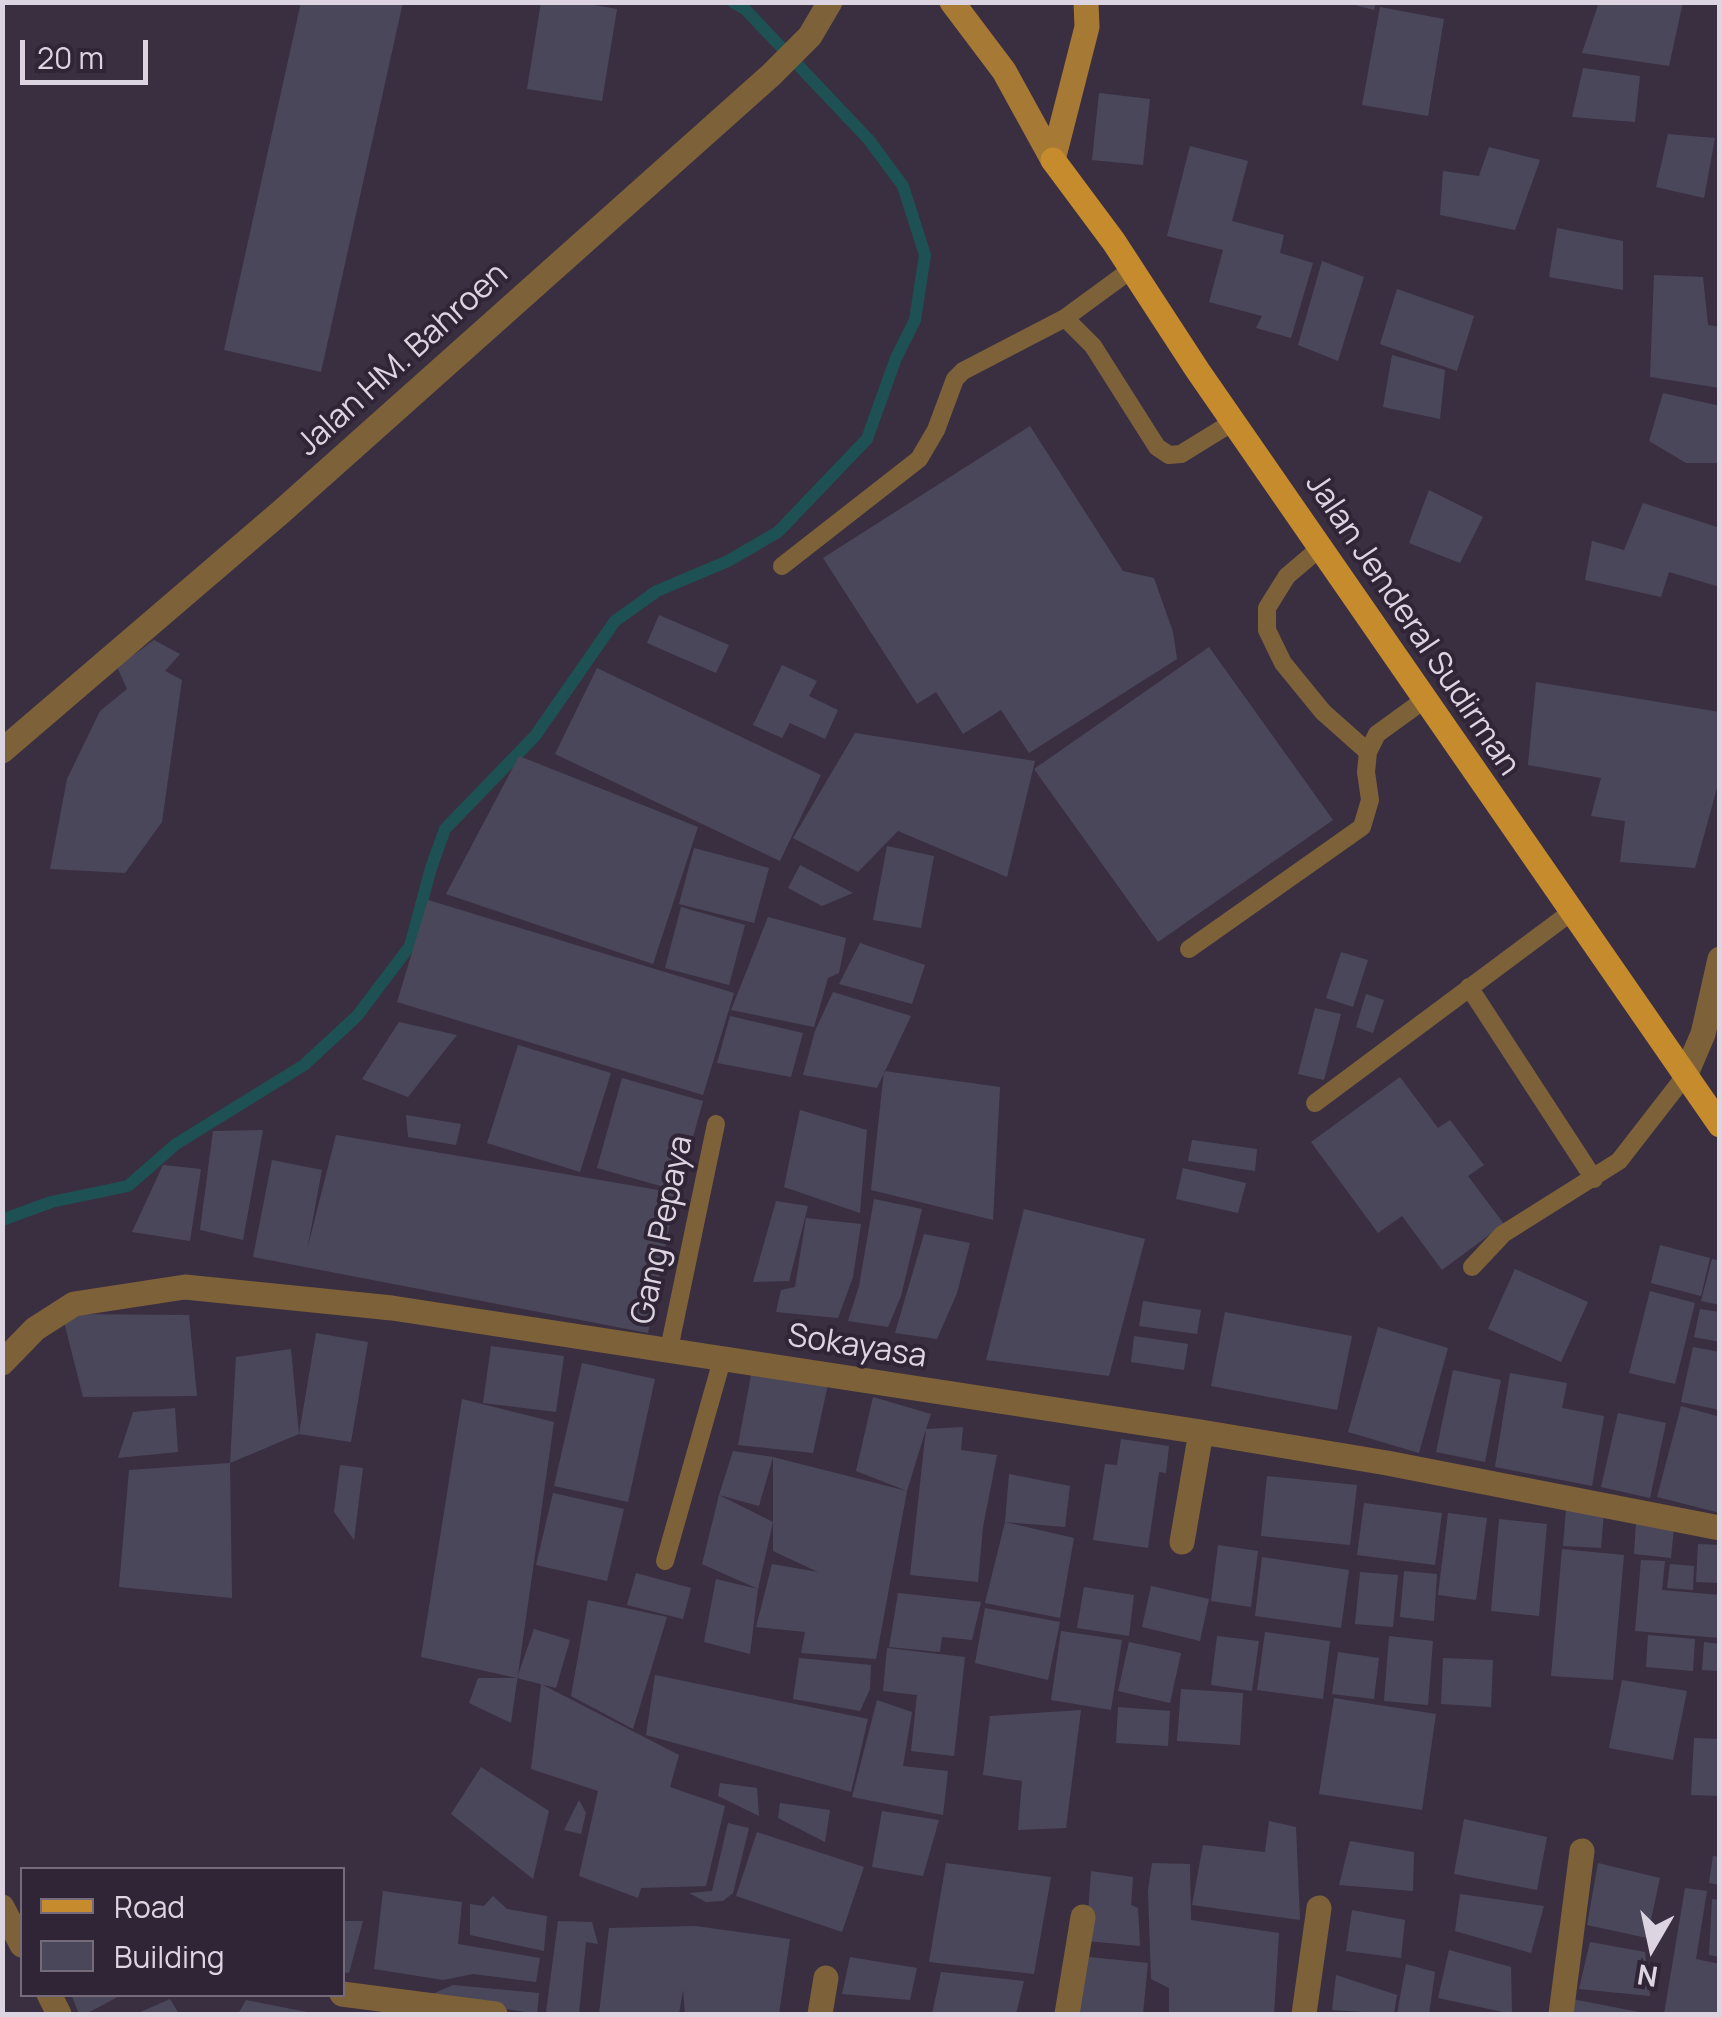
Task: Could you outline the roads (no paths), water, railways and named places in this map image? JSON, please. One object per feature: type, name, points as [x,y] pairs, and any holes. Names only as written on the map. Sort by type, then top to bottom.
[{"type":"main road","points":[[952,2],[1004,70],[1053,160]]},
{"type":"main road","points":[[1053,160],[1086,27],[1086,2]]},
{"type":"main road","name":"Jalan Jenderal Sudirman","points":[[1053,160],[1720,1125]]},
{"type":"street","name":"Jalan HM. Bahroen","points":[[2,750],[281,512],[771,75],[810,36],[830,2]]},
{"type":"street","points":[[1685,1076],[1703,1034],[1720,960]]},
{"type":"street","name":"Sokayasa","points":[[2,1363],[35,1329],[74,1304],[185,1287],[392,1308],[1202,1432],[1387,1463],[1720,1528]]},
{"type":"street","points":[[1182,1542],[1202,1432]]},
{"type":"street","points":[[1561,2014],[1582,1850]]},
{"type":"street","points":[[2,1907],[20,1941]]},
{"type":"street","points":[[1304,2014],[1319,1908]]},
{"type":"street","points":[[1067,2014],[1083,1916]]},
{"type":"street","points":[[820,2014],[826,1978]]},
{"type":"street","points":[[345,1994],[495,2014]]},
{"type":"lane","points":[[782,566],[919,459],[962,371],[1064,318],[1132,270]]},
{"type":"lane","points":[[1064,318],[1093,346],[1157,447],[1169,454],[1182,454],[1234,422]]},
{"type":"lane","points":[[1320,548],[1286,576],[1267,608],[1266,630],[1283,662],[1313,700],[1368,752]]},
{"type":"lane","points":[[1189,950],[1362,827],[1370,800],[1368,752],[1377,734],[1424,700]]},
{"type":"lane","points":[[1315,1103],[1570,913]]},
{"type":"lane","points":[[1468,987],[1594,1179]]},
{"type":"lane","points":[[1472,1267],[1502,1234],[1594,1179],[1632,1148],[1685,1076]]},
{"type":"lane","name":"Gang Pepaya","points":[[669,1349],[716,1124]]},
{"type":"lane","points":[[665,1561],[722,1360]]},
{"type":"waterway","points":[[2,1220],[51,1202],[128,1186],[176,1144],[304,1065],[357,1016],[410,946],[445,829],[535,736],[615,621],[657,591],[728,561],[778,532],[867,439],[896,358],[915,320],[925,255],[903,186],[869,140],[745,9],[733,2]]}]
